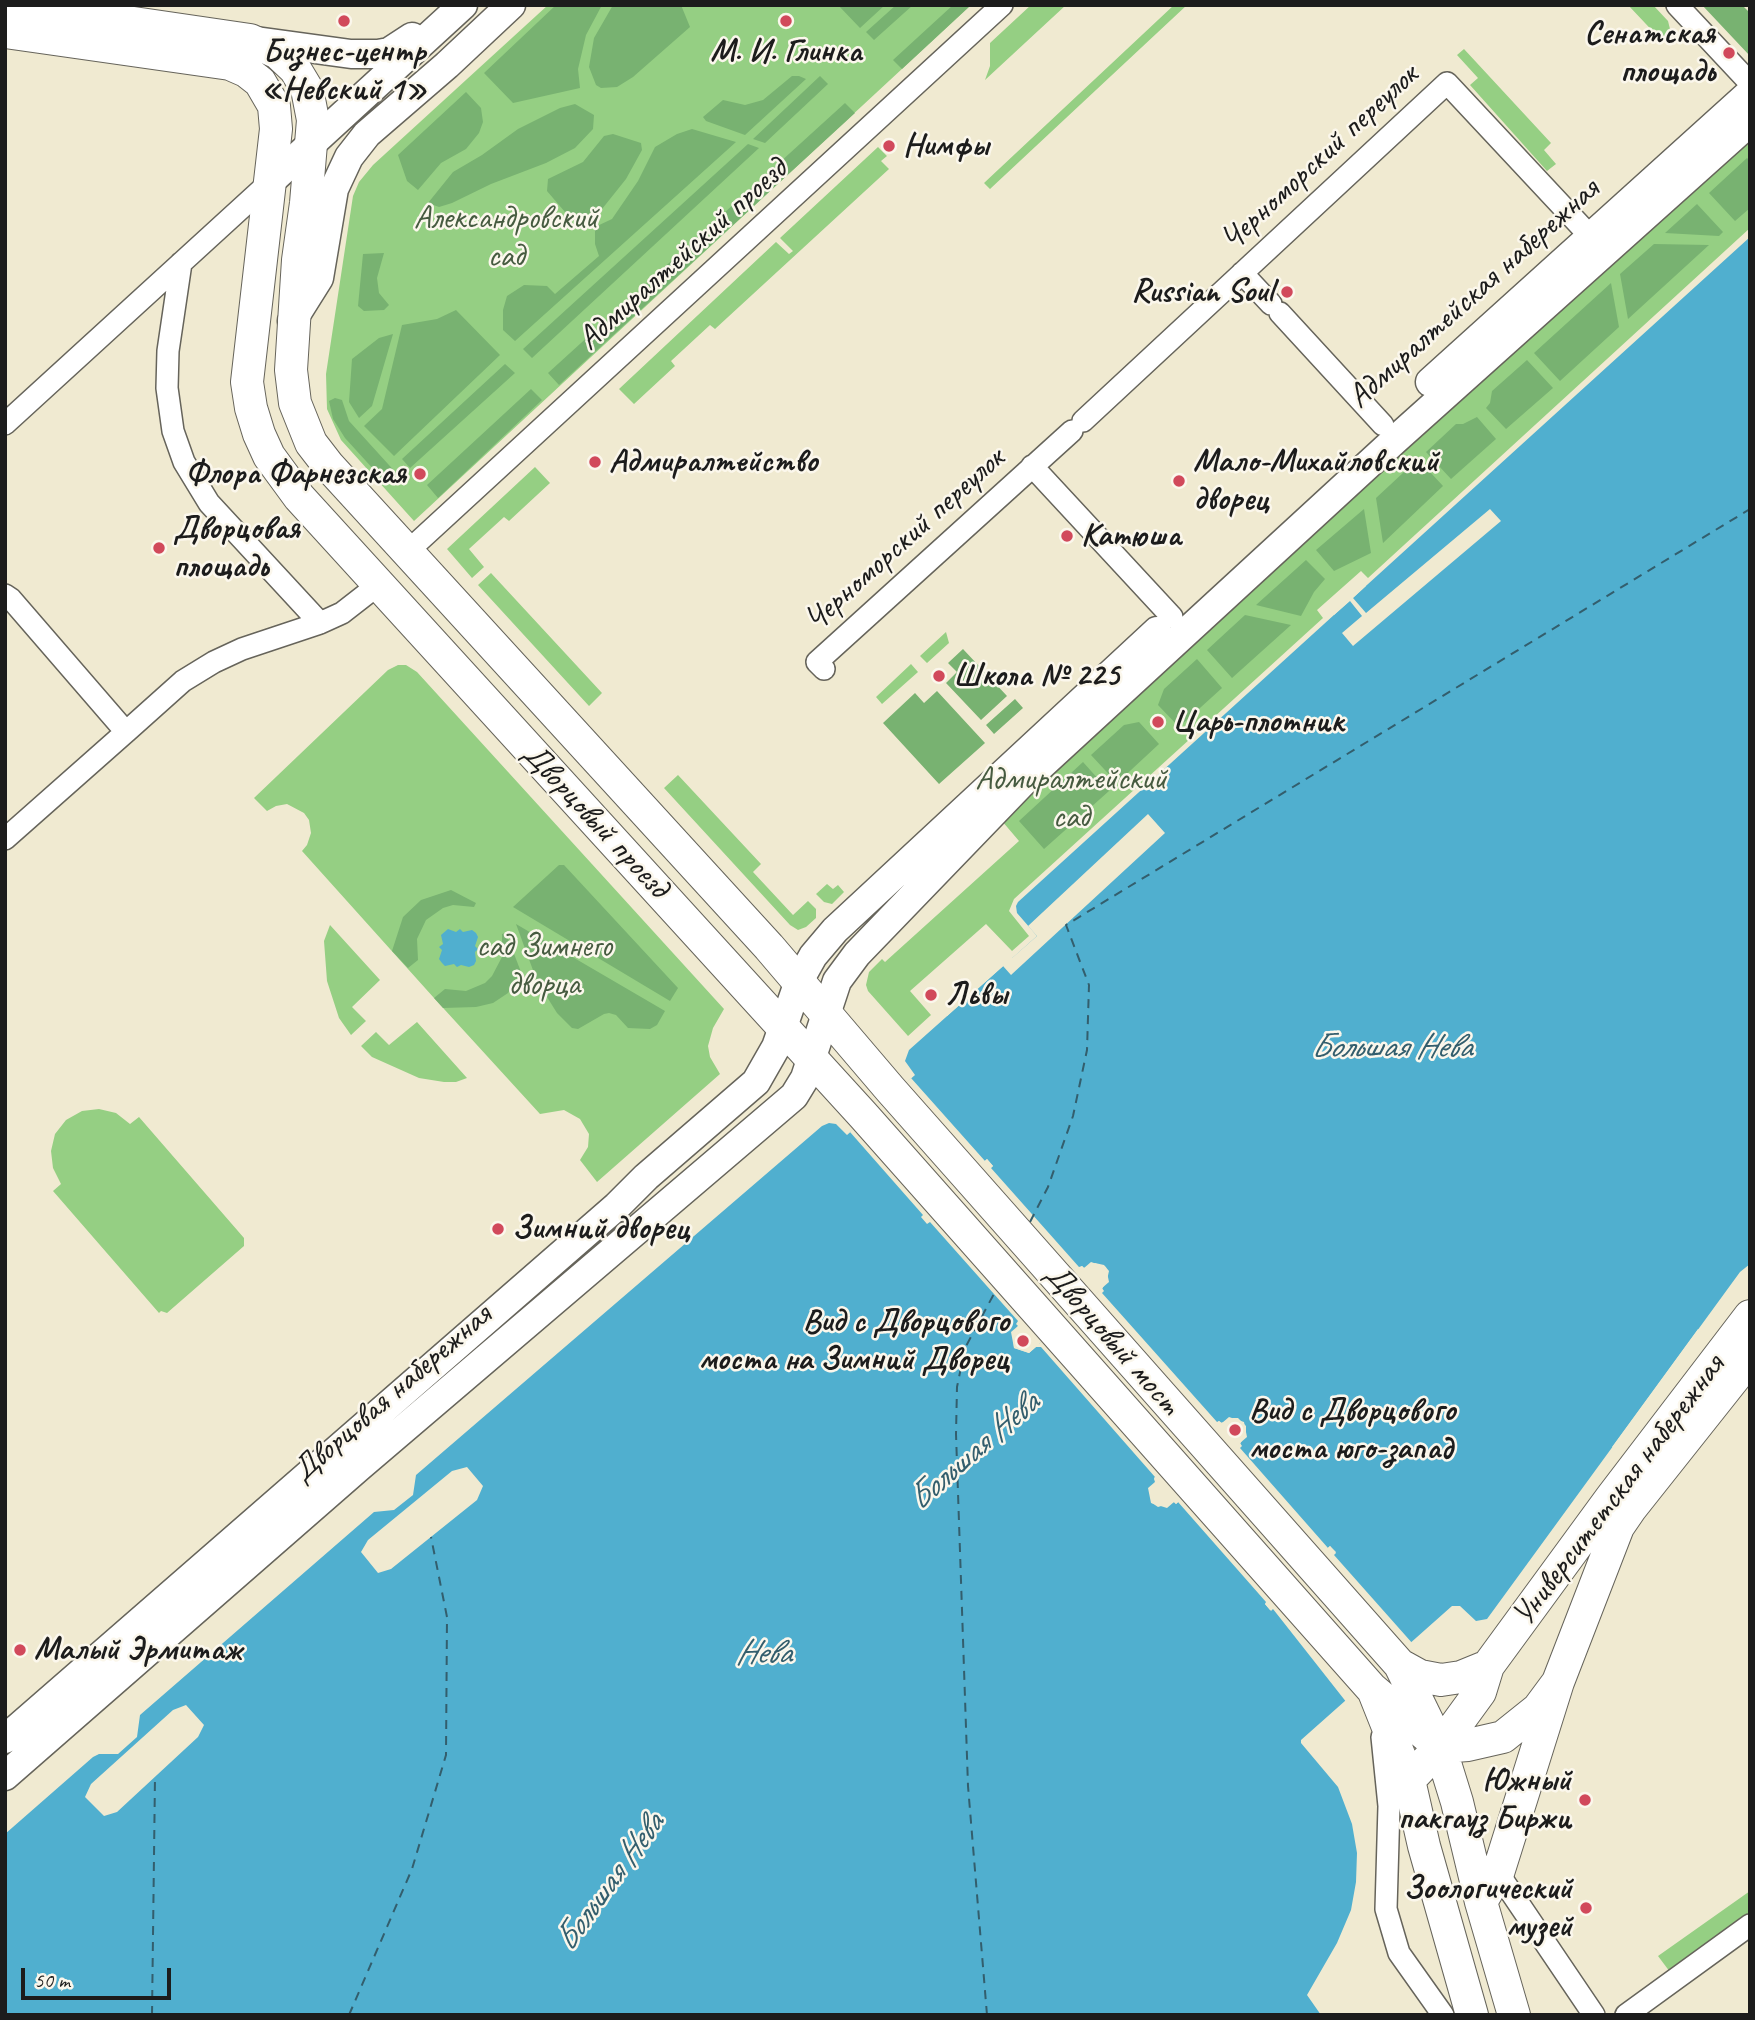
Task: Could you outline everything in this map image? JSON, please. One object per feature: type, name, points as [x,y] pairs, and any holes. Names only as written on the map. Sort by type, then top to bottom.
[{"type":"main road","points":[[10,5],[351,54],[389,52],[422,28],[440,26]]},
{"type":"main road","points":[[272,180],[463,5]]},
{"type":"main road","points":[[292,321],[319,278],[334,189],[349,157],[367,134],[511,5]]},
{"type":"main road","points":[[5,32],[230,64],[242,68],[263,86],[274,106],[276,129],[272,180],[248,357],[247,382],[251,408],[269,456],[283,477],[378,585]]},
{"type":"main road","points":[[243,39],[257,42],[278,53],[300,75],[312,104],[311,144],[291,351],[293,389],[304,430],[328,465],[407,552]]},
{"type":"main road","name":"Адмиралтейская набережная","points":[[783,1027],[799,981],[813,956],[835,930],[1172,617],[1750,93]]},
{"type":"main road","name":"Адмиралтейская набережная","points":[[812,1058],[837,981],[857,954],[1023,782],[1395,440],[1750,122]]},
{"type":"main road","name":"Дворцовый проезд","points":[[407,552],[826,1012]]},
{"type":"main road","name":"Дворцовый проезд","points":[[378,585],[812,1058]]},
{"type":"main road","name":"Дворцовый мост","points":[[826,1012],[890,1089],[1400,1665]]},
{"type":"main road","name":"Дворцовая набережная","points":[[5,1739],[756,1082],[768,1065],[783,1027]]},
{"type":"main road","name":"Дворцовый мост","points":[[812,1058],[1375,1697]]},
{"type":"main road","name":"Дворцовая набережная","points":[[5,1776],[359,1468],[780,1109],[794,1096],[805,1078],[812,1058]]},
{"type":"main road","name":"Университетская набережная","points":[[1440,1747],[1480,1692],[1488,1666],[1611,1498],[1750,1316]]},
{"type":"main road","name":"Университетская набережная","points":[[1480,1902],[1498,1873],[1558,1682],[1618,1527],[1750,1358]]},
{"type":"main road","points":[[1400,1665],[1420,1676],[1441,1680],[1461,1677],[1488,1666]]},
{"type":"main road","points":[[1400,1665],[1440,1747],[1457,1802],[1480,1902],[1514,2015]]},
{"type":"main road","name":"Университетская набережная","points":[[1440,1747],[1468,1745],[1503,1737],[1538,1709],[1558,1682]]},
{"type":"main road","points":[[1375,1697],[1440,1747]]},
{"type":"main road","points":[[1375,1697],[1409,1780],[1424,1846],[1472,2015]]},
{"type":"main road","points":[[1409,1780],[1440,1747]]},
{"type":"street","name":"Адмиралтейский проезд","points":[[407,552],[1002,5]]},
{"type":"street","points":[[1677,5],[1750,83]]},
{"type":"street","name":"Черноморский переулок","points":[[824,669],[817,662],[1077,426],[1447,83],[1590,236]]},
{"type":"street","points":[[5,424],[272,180]]},
{"type":"street","points":[[181,263],[168,351],[167,388],[173,431],[184,462],[209,503],[320,623]]},
{"type":"street","points":[[1242,273],[1383,425]]},
{"type":"street","points":[[1032,466],[1172,617]]},
{"type":"street","points":[[5,839],[183,681],[242,649],[342,613],[378,585]]},
{"type":"street","points":[[5,595],[11,598],[125,732]]},
{"type":"street","points":[[1375,1697],[1389,1806],[1386,1894],[1391,1931],[1399,1953],[1443,2015]]},
{"type":"street","points":[[1389,1806],[1409,1780]]},
{"type":"street","points":[[1498,1873],[1594,2015]]},
{"type":"street","points":[[1626,2015],[1750,1924]]},
{"type":"green space","name":"Александровский сад","points":[[548,5],[971,5],[414,521],[341,440],[327,409],[326,374],[353,196],[359,182],[373,165]]},
{"type":"green space","points":[[556,5],[602,5],[586,35],[578,69],[580,88],[513,103],[484,73]]},
{"type":"green space","points":[[613,5],[681,5],[690,27],[633,77],[617,87],[601,88],[596,85],[589,67],[594,38]]},
{"type":"green space","points":[[838,5],[885,5],[860,28]]},
{"type":"green space","points":[[896,5],[913,5],[874,40],[866,32]]},
{"type":"green space","points":[[953,5],[971,5],[902,69],[893,60]]},
{"type":"green space","points":[[1031,5],[1066,5],[985,80],[990,66],[990,43]]},
{"type":"green space","points":[[1174,5],[1187,5],[990,189],[984,183]]},
{"type":"green space","points":[[1628,5],[1653,5],[1668,21],[1671,33],[1662,41]]},
{"type":"green space","points":[[1702,5],[1742,5],[1750,13],[1750,56]]},
{"type":"green space","points":[[1464,49],[1551,143],[1544,150],[1556,164],[1547,171],[1470,85],[1478,78],[1457,55]]},
{"type":"green space","points":[[792,76],[806,79],[745,135],[706,121],[703,117],[723,100],[745,105],[763,100]]},
{"type":"green space","points":[[820,76],[828,84],[765,143],[753,139]]},
{"type":"green space","points":[[466,92],[481,108],[483,122],[479,133],[466,149],[441,163],[418,190],[407,181],[398,155]]},
{"type":"green space","points":[[845,103],[855,113],[559,385],[548,373]]},
{"type":"green space","points":[[575,104],[594,115],[593,129],[575,148],[452,203],[439,207],[428,203],[453,172],[518,129],[560,108]]},
{"type":"green space","points":[[692,129],[736,142],[515,341],[503,330],[503,310],[507,296],[524,285],[547,286],[555,294],[599,256],[595,244],[595,227],[612,219],[638,181],[655,147]]},
{"type":"green space","points":[[613,134],[641,143],[642,150],[626,179],[602,209],[571,219],[547,191],[548,179],[583,162],[604,136]]},
{"type":"green space","name":"Адмиралтейский сад","points":[[1750,137],[1750,228],[1368,578],[1361,571],[1317,610],[1323,618],[1014,899],[1009,911],[1029,936],[1012,951],[986,924],[910,991],[931,1015],[908,1036],[868,991],[866,985],[869,972],[882,959],[885,962],[1019,841],[1002,821],[1002,814]]},
{"type":"green space","points":[[748,144],[759,148],[532,358],[523,349]]},
{"type":"green space","points":[[878,147],[887,156],[881,161],[889,169],[715,329],[710,325],[671,361],[675,366],[634,404],[619,389],[776,242],[789,254],[793,251],[780,238]]},
{"type":"green space","points":[[1747,158],[1750,161],[1750,208],[1735,221],[1709,193]]},
{"type":"green space","points":[[1697,204],[1723,232],[1719,236],[1665,233]]},
{"type":"green space","points":[[1654,244],[1709,245],[1628,319],[1620,274]]},
{"type":"green space","points":[[384,253],[377,278],[379,293],[389,305],[384,310],[364,311],[358,306],[363,254]]},
{"type":"green space","points":[[1611,283],[1619,327],[1560,381],[1534,353]]},
{"type":"green space","points":[[456,310],[500,355],[394,456],[364,426],[382,409],[402,325],[437,319]]},
{"type":"green space","points":[[393,334],[372,406],[359,418],[349,402],[352,359],[379,338]]},
{"type":"green space","points":[[1527,360],[1553,388],[1506,429],[1486,408],[1490,403],[1492,391]]},
{"type":"green space","points":[[505,364],[515,373],[410,468],[402,459]]},
{"type":"green space","points":[[531,389],[542,400],[438,498],[427,485]]},
{"type":"green space","points":[[335,398],[342,400],[349,421],[398,475],[386,483],[345,438],[333,419],[329,401]]},
{"type":"green space","points":[[1477,417],[1496,439],[1451,479],[1426,452],[1456,424],[1463,424]]},
{"type":"green space","points":[[1418,459],[1443,486],[1383,543],[1376,498]]},
{"type":"green space","points":[[535,467],[550,483],[509,521],[504,517],[469,549],[484,567],[472,578],[447,549]]},
{"type":"green space","points":[[1364,509],[1371,553],[1334,571],[1316,550]]},
{"type":"green space","points":[[1306,560],[1325,579],[1314,592],[1301,616],[1256,605]]},
{"type":"green space","points":[[491,573],[602,693],[589,706],[478,585]]},
{"type":"green space","points":[[1245,615],[1291,625],[1232,678],[1207,650]]},
{"type":"green space","points":[[946,632],[949,643],[927,663],[920,656]]},
{"type":"green space","points":[[963,649],[1007,696],[981,720],[946,683],[957,672],[948,663]]},
{"type":"green space","points":[[1197,659],[1222,688],[1179,727],[1158,705],[1164,689]]},
{"type":"green space","points":[[911,664],[918,672],[882,704],[876,697]]},
{"type":"green space","name":"сад Зимнего дворца","points":[[398,665],[406,665],[417,672],[724,1009],[713,1028],[708,1046],[710,1057],[720,1074],[597,1182],[580,1160],[588,1147],[589,1134],[580,1119],[564,1110],[540,1114],[302,851],[311,833],[309,820],[304,813],[287,804],[267,811],[254,798],[388,670]]},
{"type":"green space","points":[[937,691],[985,743],[939,784],[883,723],[915,693],[924,703]]},
{"type":"green space","points":[[1015,699],[1023,708],[994,734],[986,725]]},
{"type":"green space","points":[[1139,722],[1159,744],[1117,783],[1091,755],[1124,725]]},
{"type":"green space","points":[[1083,762],[1109,791],[1044,849],[1019,821]]},
{"type":"green space","points":[[678,775],[761,864],[753,872],[793,915],[808,901],[816,909],[816,918],[798,930],[790,925],[664,788]]},
{"type":"green space","points":[[559,865],[564,865],[678,988],[670,1001],[513,907]]},
{"type":"green space","points":[[827,884],[833,889],[838,885],[844,892],[832,904],[824,902],[816,894]]},
{"type":"green space","points":[[451,890],[476,903],[474,907],[453,905],[443,908],[426,920],[417,939],[418,960],[408,968],[392,951],[403,917],[421,900]]},
{"type":"green space","points":[[516,924],[665,1011],[657,1025],[650,1029],[628,1028],[616,1015],[609,1013],[578,1029],[572,1028],[557,1013],[537,981]]},
{"type":"green space","points":[[330,925],[380,980],[352,1007],[366,1021],[351,1035],[339,1018],[327,981],[324,941]]},
{"type":"green space","points":[[506,933],[521,972],[508,993],[493,1003],[476,1007],[443,1008],[434,998],[445,989],[466,991],[485,983],[492,976],[502,957],[502,934]]},
{"type":"green space","points":[[417,1022],[467,1078],[444,1082],[419,1078],[372,1057],[361,1046],[376,1032],[389,1045]]},
{"type":"green space","points":[[99,1109],[116,1113],[130,1124],[139,1117],[244,1238],[244,1246],[167,1313],[159,1313],[53,1191],[61,1184],[53,1168],[51,1151],[55,1134],[66,1120],[82,1111]]},
{"type":"green space","points":[[1750,1891],[1750,1915],[1670,1972],[1658,1956]]},
{"type":"water","points":[[1750,237],[1750,1264],[1740,1272],[1487,1619],[1476,1621],[1460,1606],[1452,1606],[1301,1740],[1338,1787],[1352,1824],[1357,1853],[1351,1910],[1337,1943],[1307,1995],[1321,2015],[5,2015],[5,1834],[93,1757],[99,1754],[118,1754],[137,1737],[140,1715],[374,1512],[394,1510],[413,1495],[416,1475],[822,1126],[836,1124],[847,1135],[915,1075],[905,1061],[909,1050],[1037,936],[1017,913],[1018,902]],"holes":[[[987,1159],[993,1166],[930,1222],[922,1217]],[[1095,1263],[1104,1265],[1109,1271],[1102,1289],[1029,1353],[1014,1348],[1013,1335],[1018,1326],[1082,1266],[1084,1268]],[[1238,1418],[1246,1426],[1241,1446],[1176,1504],[1174,1502],[1158,1507],[1152,1503],[1150,1490],[1156,1481],[1154,1478],[1219,1421],[1221,1423]],[[1330,1546],[1336,1552],[1270,1610],[1265,1604]]]},
{"type":"water","points":[[448,929],[456,932],[460,929],[463,932],[472,930],[476,933],[478,937],[475,946],[478,949],[475,952],[474,965],[445,966],[439,959],[442,950],[439,947],[443,944],[441,935]]},
{"type":"pier","points":[[1490,509],[1501,521],[1353,646],[1342,633],[1362,616],[1350,601],[1334,615],[1332,613],[1364,583],[1366,586],[1353,598],[1366,613]]},
{"type":"pier","points":[[1148,814],[1165,833],[1011,975],[1003,966],[947,1016],[944,1014],[1009,956],[1012,958],[1037,936],[1028,926]]},
{"type":"pier","points":[[911,1078],[985,1161],[987,1159],[993,1166],[991,1168],[1079,1267],[1084,1268],[1091,1262],[1106,1267],[1109,1282],[1102,1288],[1102,1293],[1217,1422],[1222,1423],[1229,1417],[1244,1422],[1247,1437],[1240,1443],[1240,1448],[1328,1548],[1330,1546],[1336,1553],[1334,1555],[1413,1644],[1347,1703],[1273,1609],[1271,1611],[1178,1502],[1167,1508],[1151,1503],[1148,1488],[1155,1482],[1155,1477],[1041,1347],[1036,1347],[1029,1353],[1014,1348],[1011,1332],[1018,1326],[1018,1321],[930,1222],[927,1224],[921,1217],[923,1215],[850,1132]],"holes":[[[1098,1266],[1104,1269],[1105,1275],[1099,1291],[1039,1344],[1030,1348],[1018,1347],[1015,1340],[1021,1324],[1081,1271]],[[1237,1421],[1243,1428],[1237,1446],[1176,1499],[1172,1498],[1167,1503],[1154,1501],[1153,1488],[1158,1484],[1158,1479],[1219,1426]]]},
{"type":"pier","points":[[1698,1329],[1701,1331],[1615,1449],[1612,1447]]},
{"type":"pier","points":[[467,1467],[483,1486],[477,1500],[391,1569],[378,1573],[361,1552],[368,1540],[452,1471]]},
{"type":"pier","points":[[186,1705],[204,1725],[198,1737],[117,1812],[104,1816],[85,1797],[91,1784],[173,1710]]},
{"type":"ferry route","points":[[1030,1222],[1048,1187],[1073,1116],[1087,1050],[1089,985],[1066,925],[1750,509]]},
{"type":"ferry route","points":[[987,2015],[968,1786],[956,1434],[957,1387],[965,1348],[996,1290]]},
{"type":"ferry route","points":[[349,2015],[412,1869],[446,1755],[447,1617],[431,1537]]},
{"type":"ferry route","points":[[152,2015],[155,1777]]},
{"type":"place","name":"Бизнес-центр «Невский 1»","points":[[344,21]]},
{"type":"place","name":"М. И. Глинка","points":[[786,21]]},
{"type":"place","name":"Сенатская площадь","points":[[1729,53]]},
{"type":"place","name":"Нимфы","points":[[889,146]]},
{"type":"place","name":"Russian Soul","points":[[1287,292]]},
{"type":"place","name":"Адмиралтейство","points":[[595,462]]},
{"type":"place","name":"Флора Фарнезская","points":[[420,474]]},
{"type":"place","name":"Мало-Михайловский дворец","points":[[1179,481]]},
{"type":"place","name":"Катюша","points":[[1067,536]]},
{"type":"place","name":"Дворцовая площадь","points":[[159,548]]},
{"type":"place","name":"Школа № 225","points":[[939,676]]},
{"type":"place","name":"Царь-плотник","points":[[1158,722]]},
{"type":"place","name":"Львы","points":[[931,995]]},
{"type":"place","name":"Зимний дворец","points":[[498,1229]]},
{"type":"place","name":"Вид с Дворцового моста на Зимний Дворец","points":[[1023,1341]]},
{"type":"place","name":"Вид с Дворцового моста юго-запад","points":[[1235,1430]]},
{"type":"place","name":"Малый Эрмитаж","points":[[20,1650]]},
{"type":"place","name":"Южный пакгауз Биржи","points":[[1585,1800]]},
{"type":"place","name":"Зоологический музей","points":[[1586,1908]]},
{"type":"water label","name":"Большая Нева","points":[[1391,1048]]},
{"type":"water label","name":"Большая Нева","points":[[974,1452]]},
{"type":"water label","name":"Нева","points":[[763,1654]]},
{"type":"water label","name":"Большая Нева","points":[[610,1883]]}]
